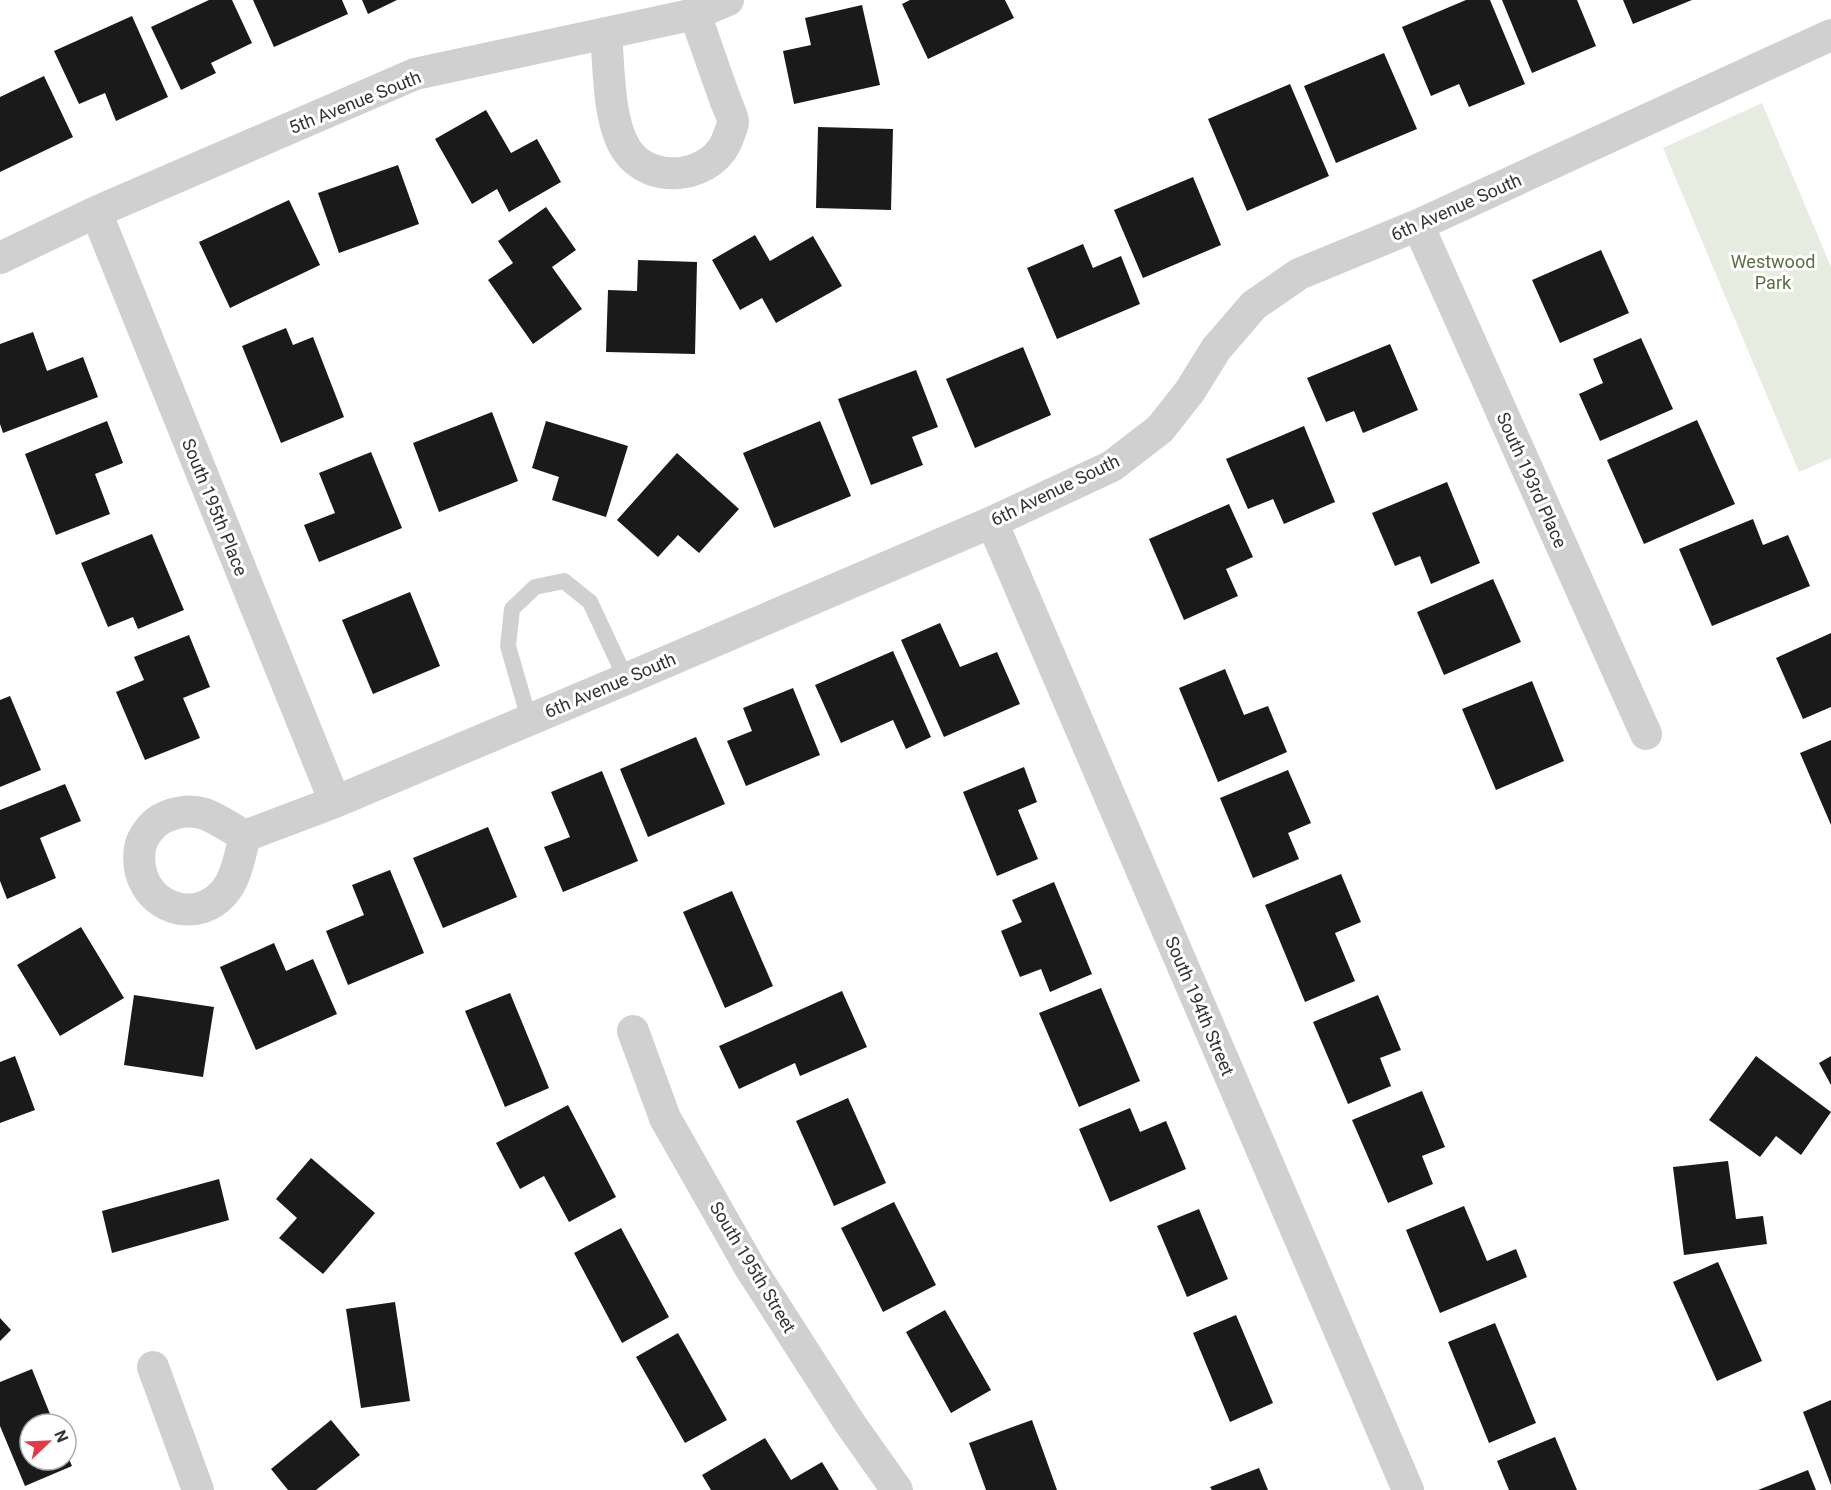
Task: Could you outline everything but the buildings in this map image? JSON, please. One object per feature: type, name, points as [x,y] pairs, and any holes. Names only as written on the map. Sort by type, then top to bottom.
[{"type":"street","name":"5th Avenue South","points":[[0,258],[96,212],[415,74],[695,14],[728,0]]},
{"type":"street","points":[[606,33],[614,117],[618,135],[627,152],[640,164],[657,172],[676,174],[696,170],[714,159],[727,142],[733,122],[695,14]]},
{"type":"street","name":"6th Avenue South","points":[[245,836],[335,802],[626,679],[992,522],[1112,466],[1160,429],[1190,391],[1216,349],[1254,305],[1299,274],[1418,225],[1831,35]]},
{"type":"street","name":"South 195th Place","points":[[96,212],[335,802]]},
{"type":"street","name":"South 193rd Place","points":[[1418,225],[1646,734]]},
{"type":"street","name":"South 194th Street","points":[[992,522],[1408,1490]]},
{"type":"street","name":"South 195th Street","points":[[633,1031],[665,1118],[749,1266],[849,1422],[897,1490]]},
{"type":"street","points":[[153,1367],[198,1490]]},
{"type":"lane","points":[[529,719],[508,646],[512,609],[535,587],[564,581],[590,602],[626,679]]},
{"type":"green space","name":"Westwood Park","points":[[1762,103],[1831,267],[1831,458],[1799,472],[1663,148]]}]
